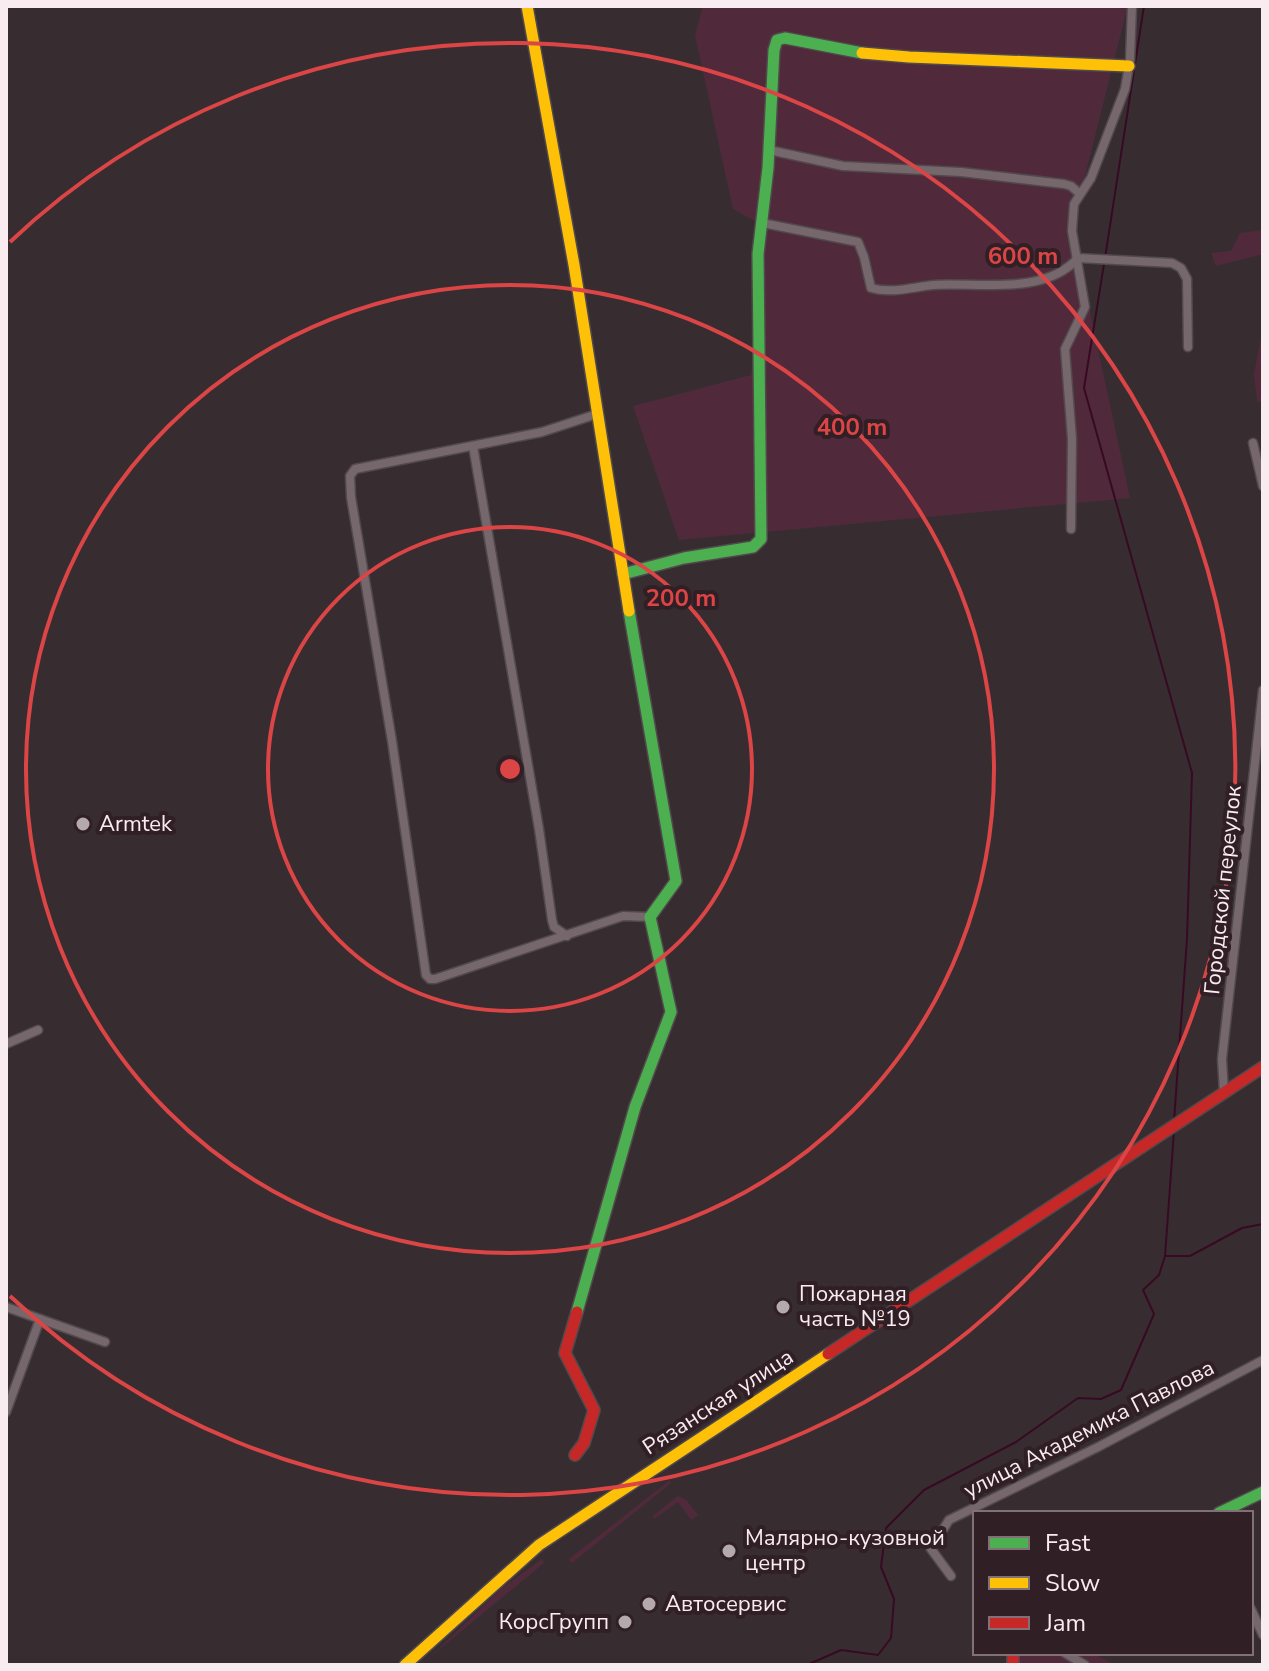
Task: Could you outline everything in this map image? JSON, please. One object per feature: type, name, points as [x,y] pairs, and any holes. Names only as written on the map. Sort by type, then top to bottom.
[{"type":"street","points":[[527,6],[647,726],[676,881],[650,917],[671,1012],[635,1107],[565,1353],[594,1410],[584,1443],[575,1455]]},
{"type":"street","points":[[1071,529],[1072,439],[1065,349],[1085,307],[1072,231],[1074,204],[1091,178],[1125,89],[1132,6]]},
{"type":"street","points":[[623,574],[684,558],[753,547],[761,539],[756,356],[758,254],[769,150],[774,50],[780,38],[864,53],[909,57],[1129,66]]},
{"type":"street","points":[[769,150],[843,166],[961,172],[1064,184],[1079,193]]},
{"type":"street","points":[[762,223],[858,242],[871,288],[882,291],[935,285],[1029,282],[1067,271],[1078,258]]},
{"type":"street","points":[[1078,258],[1162,260],[1181,268],[1187,279],[1188,347]]},
{"type":"street","points":[[597,414],[565,426],[355,469],[350,482],[426,975],[435,979],[623,916],[650,917]]},
{"type":"street","points":[[1253,443],[1263,486]]},
{"type":"street","points":[[473,446],[552,920],[554,927],[567,936]]},
{"type":"street","name":"Городской переулок","points":[[1224,1094],[1222,1059],[1263,690]]},
{"type":"street","points":[[6,1044],[38,1030]]},
{"type":"street","name":"Рязанская улица","points":[[405,1665],[539,1545],[1263,1067]]},
{"type":"street","points":[[6,1307],[105,1342]]},
{"type":"street","points":[[6,1412],[40,1319]]},
{"type":"street","name":"улица Академика Павлова","points":[[951,1576],[931,1549],[949,1520],[1098,1447],[1263,1360]]},
{"type":"street","points":[[1223,1511],[1263,1492]]},
{"type":"street","points":[[1253,1613],[1263,1635]]},
{"type":"shaded area","points":[[703,6],[1098,6],[1127,9],[1072,228],[1130,498],[679,540],[633,406],[751,375],[766,227],[733,209],[695,35]]},
{"type":"shaded area","points":[[1263,230],[1263,254],[1216,266],[1211,253],[1231,251],[1240,233]]},
{"type":"shaded area","points":[[1263,327],[1263,403],[1257,401],[1254,374]]},
{"type":"shaded area","points":[[669,1481],[671,1483],[572,1563],[569,1559]]},
{"type":"shaded area","points":[[678,1496],[686,1500],[698,1515],[691,1520],[678,1502],[654,1519],[653,1516]]},
{"type":"shaded area","points":[[542,1559],[544,1563],[430,1657],[503,1587]]},
{"type":"shaded area","points":[[1019,1655],[1096,1655],[1115,1665],[1019,1665]]},
{"type":"waterway","points":[[1105,258],[1144,6]]},
{"type":"waterway","points":[[1104,264],[1084,388],[1192,773],[1187,939],[1174,1121]]},
{"type":"waterway","points":[[1165,1256],[1174,1131]]},
{"type":"waterway","points":[[807,1665],[841,1650],[878,1655],[891,1638],[894,1599],[881,1567],[886,1528],[924,1490],[1016,1442],[1078,1398],[1101,1399],[1121,1390],[1154,1314],[1143,1290],[1159,1275],[1165,1256],[1190,1256],[1242,1228],[1263,1224]]},
{"type":"traffic: fast","points":[[623,574],[684,558],[753,547],[761,539],[758,254],[768,168],[774,50],[777,40],[785,38],[862,53]]},
{"type":"traffic: fast","points":[[577,1312],[635,1107],[671,1012],[650,917],[676,881],[629,611]]},
{"type":"traffic: fast","points":[[1223,1511],[1263,1492]]},
{"type":"traffic: slow","points":[[527,6],[574,265],[629,611]]},
{"type":"traffic: slow","points":[[862,53],[1129,66]]},
{"type":"traffic: slow","points":[[405,1665],[539,1545],[828,1354]]},
{"type":"traffic: jam","points":[[828,1354],[1263,1067]]},
{"type":"traffic: jam","points":[[575,1455],[584,1443],[594,1410],[565,1353],[577,1312]]},
{"type":"traffic: jam","points":[[1013,1655],[1013,1665]]},
{"type":"place","name":"Armtek","points":[[83,824]]},
{"type":"place","name":"Пожарная часть №19","points":[[783,1307]]},
{"type":"place","name":"Малярно-кузовной центр","points":[[729,1551]]},
{"type":"place","name":"Автосервис","points":[[649,1604]]},
{"type":"place","name":"КорсГрупп","points":[[625,1622]]}]
